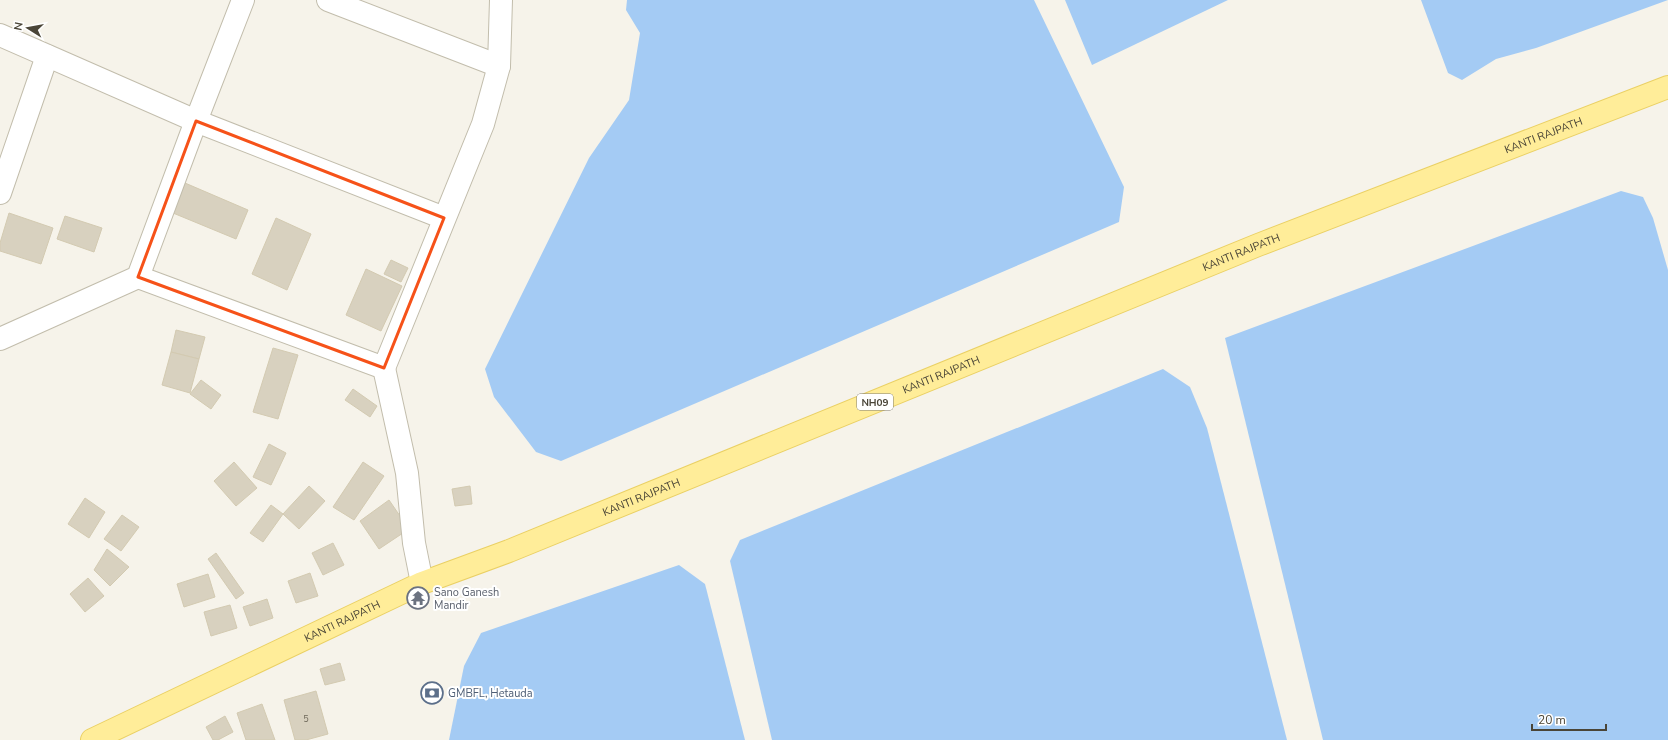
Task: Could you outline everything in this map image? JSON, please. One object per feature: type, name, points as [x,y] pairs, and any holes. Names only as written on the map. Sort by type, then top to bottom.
[{"type":"main road","name":"KANTI RAJPATH","points":[[92,740],[422,583],[509,551],[1258,245],[1668,87]]},
{"type":"street","points":[[138,277],[243,0]]},
{"type":"street","points":[[328,0],[499,66]]},
{"type":"street","points":[[422,583],[414,543],[407,473],[384,368],[483,124],[499,66],[502,0]]},
{"type":"street","points":[[0,35],[196,121],[444,218]]},
{"type":"street","points":[[0,193],[47,56]]},
{"type":"street","points":[[0,339],[138,277],[384,368]]},
{"type":"highlighted area","points":[[196,121],[444,218],[384,368],[138,277]]},
{"type":"water","points":[[627,0],[1034,0],[1124,187],[1119,222],[561,461],[536,452],[494,397],[485,369],[589,158],[629,100],[640,33],[626,10]]},
{"type":"water","points":[[1065,0],[1228,0],[1092,65]]},
{"type":"water","points":[[1421,0],[1668,0],[1536,48],[1496,59],[1462,80],[1448,73]]},
{"type":"water","points":[[1621,191],[1643,197],[1653,218],[1668,270],[1668,740],[1323,740],[1225,338]]},
{"type":"water","points":[[1163,369],[1190,387],[1207,428],[1287,740],[772,740],[730,561],[740,540]]},
{"type":"water","points":[[679,565],[705,584],[745,740],[449,740],[464,666],[481,633]]},
{"type":"building","points":[[185,183],[248,210],[236,239],[173,213]]},
{"type":"building","points":[[9,213],[53,228],[41,264],[0,251],[0,243]]},
{"type":"building","points":[[65,216],[102,228],[94,252],[57,239]]},
{"type":"building","points":[[276,218],[311,234],[287,290],[252,274]]},
{"type":"building","points":[[391,260],[408,268],[401,282],[384,274]]},
{"type":"building","points":[[366,269],[402,286],[381,331],[346,315]]},
{"type":"building","points":[[176,330],[205,337],[199,359],[171,352]]},
{"type":"building","points":[[273,348],[298,355],[278,419],[253,412]]},
{"type":"building","points":[[171,352],[199,359],[190,393],[162,385]]},
{"type":"building","points":[[201,380],[221,395],[211,409],[190,394]]},
{"type":"building","points":[[353,389],[377,406],[370,417],[345,400]]},
{"type":"building","points":[[269,444],[286,453],[271,485],[253,477]]},
{"type":"building","points":[[234,462],[257,488],[236,506],[214,481]]},
{"type":"building","points":[[363,462],[384,476],[354,520],[333,507]]},
{"type":"building","points":[[309,486],[325,501],[299,529],[283,514]]},
{"type":"building","points":[[470,486],[472,504],[455,506],[452,489]]},
{"type":"building","points":[[85,498],[105,512],[89,538],[68,524]]},
{"type":"building","points":[[389,500],[409,529],[379,549],[360,521]]},
{"type":"building","points":[[271,505],[283,514],[263,542],[250,533]]},
{"type":"building","points":[[122,515],[139,527],[121,551],[104,539]]},
{"type":"building","points":[[333,543],[344,565],[323,575],[312,553]]},
{"type":"building","points":[[107,549],[129,567],[110,586],[94,570]]},
{"type":"building","points":[[216,553],[244,593],[236,599],[208,559]]},
{"type":"building","points":[[310,573],[318,596],[296,603],[288,581]]},
{"type":"building","points":[[208,574],[215,597],[184,607],[177,584]]},
{"type":"building","points":[[88,578],[104,596],[85,612],[70,594]]},
{"type":"building","points":[[267,599],[273,618],[250,626],[243,607]]},
{"type":"building","points":[[230,605],[237,628],[211,636],[204,612]]},
{"type":"building","points":[[340,663],[345,680],[325,685],[320,669]]},
{"type":"building","points":[[316,691],[328,734],[306,740],[295,740],[284,700]]},
{"type":"building","points":[[262,704],[275,740],[246,740],[237,713]]},
{"type":"building","points":[[225,716],[233,732],[218,740],[213,740],[206,727]]},
{"type":"place","name":"Sano Ganesh Mandir","points":[[418,598]]},
{"type":"place","name":"GMBFL, Hetauda","points":[[432,693]]}]
